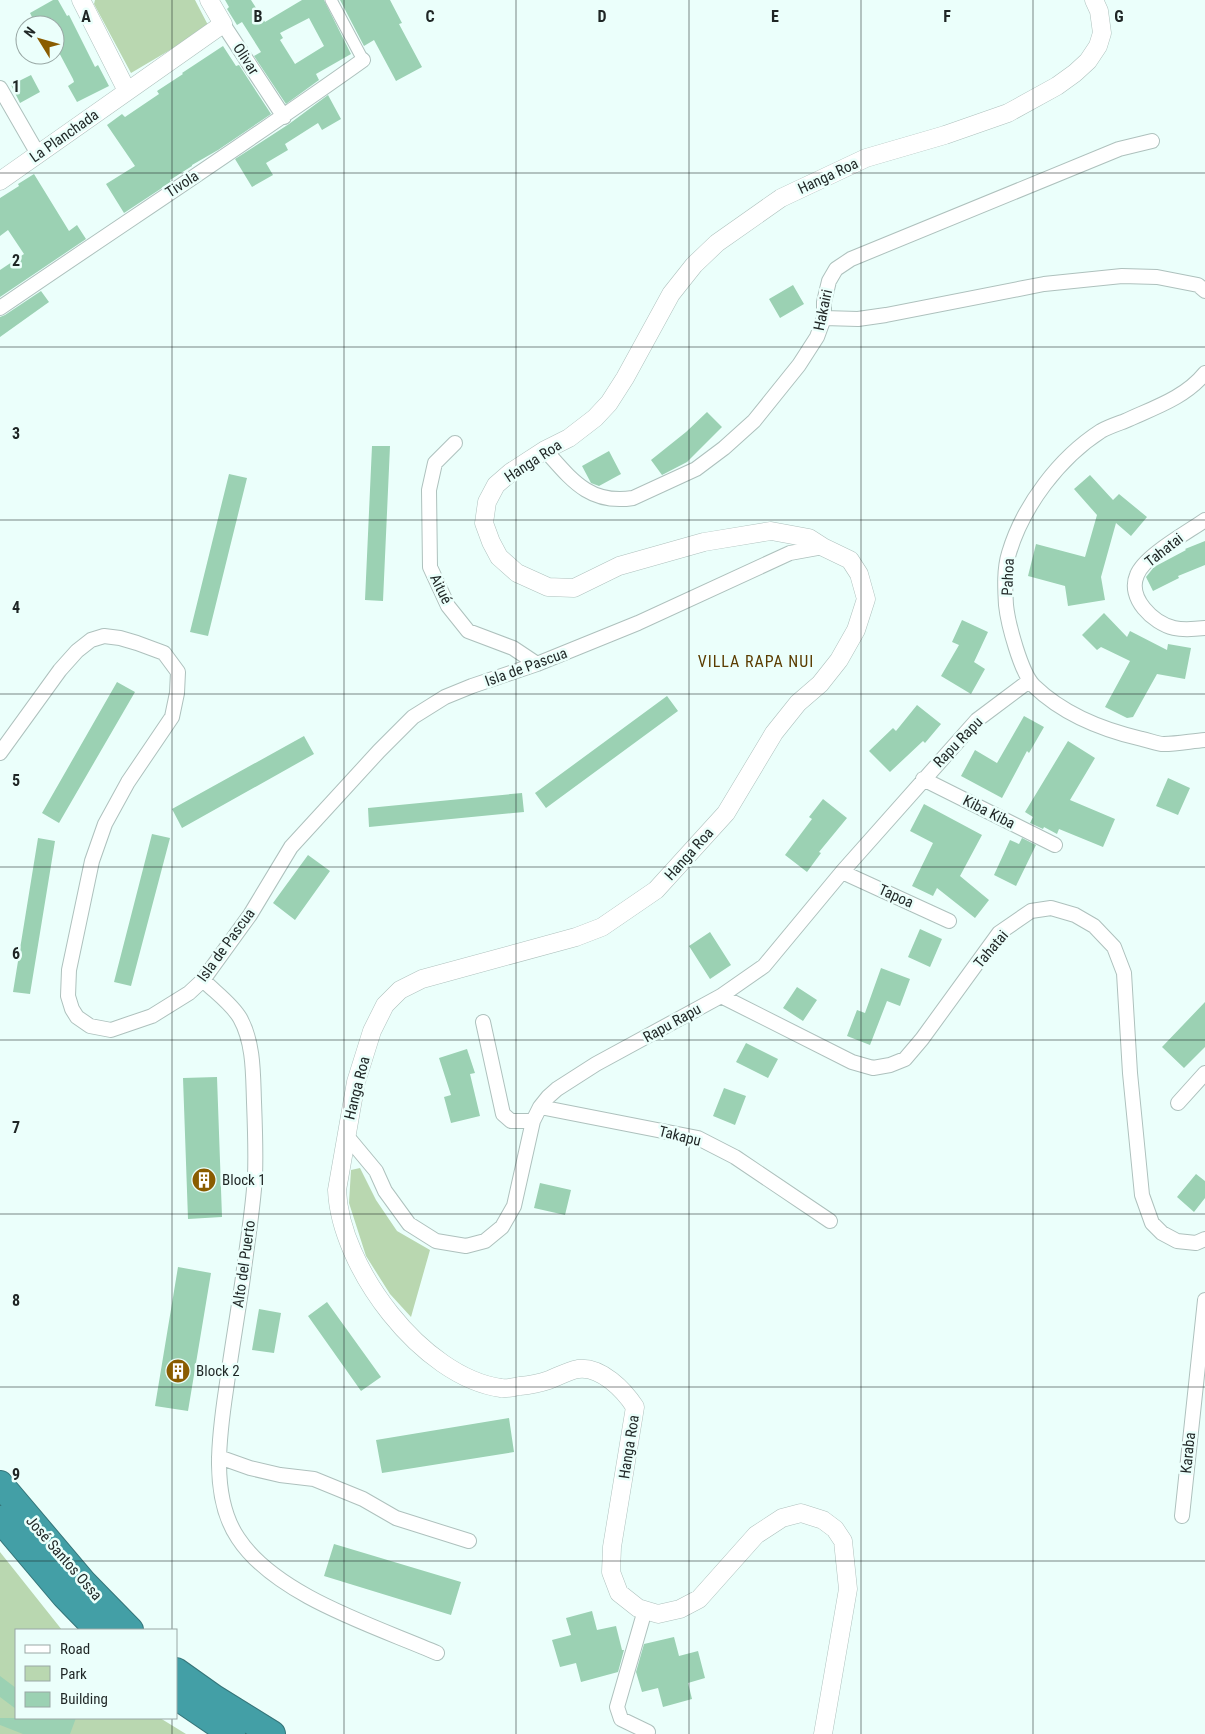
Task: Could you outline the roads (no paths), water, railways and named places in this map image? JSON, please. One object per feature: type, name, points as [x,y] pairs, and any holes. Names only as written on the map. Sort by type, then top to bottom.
[{"type":"highway","name":"José Santos Ossa","points":[[0,1484],[83,1582],[129,1629]]},
{"type":"highway","name":"José Santos Ossa","points":[[0,1519],[65,1596],[97,1629]]},
{"type":"highway","points":[[178,1672],[214,1698],[272,1734]]},
{"type":"highway","points":[[178,1697],[232,1734]]},
{"type":"street","points":[[81,0],[127,91]]},
{"type":"street","name":"Olivar","points":[[209,0],[284,117]]},
{"type":"street","points":[[331,0],[363,60]]},
{"type":"street","name":"Hanga Roa","points":[[823,1734],[848,1589],[843,1541],[836,1529],[823,1520],[801,1513],[782,1518],[756,1536],[699,1599],[680,1609],[658,1614],[638,1608],[619,1593],[611,1572],[612,1547],[635,1407],[628,1395],[611,1380],[595,1372],[579,1369],[531,1385],[502,1388],[473,1381],[443,1365],[413,1340],[377,1296],[354,1255],[337,1206],[337,1190],[356,1082],[372,1031],[385,1005],[400,990],[422,979],[576,937],[602,927],[656,890],[726,813],[774,733],[798,704],[820,684],[839,660],[856,630],[866,600],[859,574],[850,560],[809,538],[771,531],[704,542],[619,566],[574,588],[548,587],[517,573],[499,557],[491,542],[484,523],[487,502],[496,485],[510,472],[576,433],[595,418],[609,403],[625,378],[671,294],[694,265],[717,243],[782,198],[866,158],[945,135],[1008,113],[1057,86],[1088,61],[1098,46],[1102,33],[1099,11],[1094,0]]},
{"type":"street","name":"La Planchada","points":[[0,181],[223,24]]},
{"type":"street","name":"Tivola","points":[[0,308],[139,212],[284,117],[363,60]]},
{"type":"street","points":[[0,88],[38,154]]},
{"type":"street","name":"Hakairi","points":[[545,450],[585,491],[603,498],[623,500],[633,498],[696,469],[724,448],[754,421],[799,365],[817,337],[824,318],[824,302],[829,281],[836,269],[850,259],[1119,148],[1152,141]]},
{"type":"street","points":[[824,318],[858,318],[886,315],[1044,284],[1122,276],[1157,277],[1198,285],[1205,291]]},
{"type":"street","name":"Pahoa","points":[[1205,373],[1198,382],[1165,404],[1101,431],[1075,451],[1043,485],[1022,519],[1008,553],[1005,572],[1007,612],[1015,643],[1029,681],[1045,696],[1085,720],[1118,733],[1163,744],[1205,740]]},
{"type":"street","name":"Aitué","points":[[455,443],[435,463],[429,490],[430,567],[448,606],[468,631],[513,648],[537,664]]},
{"type":"street","name":"Tahatai","points":[[1205,520],[1149,558],[1137,574],[1134,588],[1140,604],[1155,619],[1174,628],[1205,628]]},
{"type":"street","name":"Isla de Pascua","points":[[0,753],[60,670],[77,651],[91,640],[104,636],[120,638],[164,653],[178,672],[178,693],[172,717],[128,782],[105,824],[92,861],[68,970],[68,996],[76,1017],[90,1026],[111,1030],[152,1016],[189,994],[203,980],[250,915],[291,847],[373,758],[414,717],[445,697],[537,664],[638,623],[790,553],[823,547]]},
{"type":"street","name":"Rapu Rapu","points":[[346,1135],[376,1171],[385,1190],[409,1224],[436,1241],[466,1246],[486,1241],[502,1227],[514,1206],[533,1121],[540,1107],[557,1089],[596,1064],[721,996],[764,966],[842,872],[977,720],[1029,681]]},
{"type":"street","name":"Kiba Kiba","points":[[923,779],[1055,846]]},
{"type":"street","name":"Tapoa","points":[[842,872],[949,921]]},
{"type":"street","name":"Tahatai","points":[[721,996],[852,1062],[873,1068],[890,1065],[905,1059],[922,1039],[999,933],[1031,911],[1051,908],[1075,915],[1094,926],[1114,947],[1124,972],[1130,1073],[1142,1195],[1152,1223],[1162,1233],[1176,1241],[1196,1243],[1205,1239]]},
{"type":"street","name":"Alto del Puerto","points":[[203,980],[230,1006],[240,1018],[244,1028],[252,1064],[256,1142],[255,1178],[250,1222],[221,1423],[219,1482],[228,1516],[237,1538],[252,1556],[306,1596],[437,1654]]},
{"type":"street","points":[[483,1022],[503,1114],[511,1120],[533,1121]]},
{"type":"street","points":[[1178,1103],[1205,1073]]},
{"type":"street","name":"Takapu","points":[[540,1107],[698,1138],[735,1156],[830,1221]]},
{"type":"street","name":"Karaba","points":[[1182,1516],[1205,1300]]},
{"type":"street","points":[[219,1457],[250,1468],[280,1475],[314,1479],[364,1499],[396,1518],[469,1541]]},
{"type":"street","points":[[645,1610],[617,1707],[621,1719],[648,1732]]},
{"type":"place","name":"Block 1","points":[[204,1180]]},
{"type":"place","name":"Block 2","points":[[178,1371]]},
{"type":"district","name":"VILLA RAPA NUI","points":[[756,661]]}]
